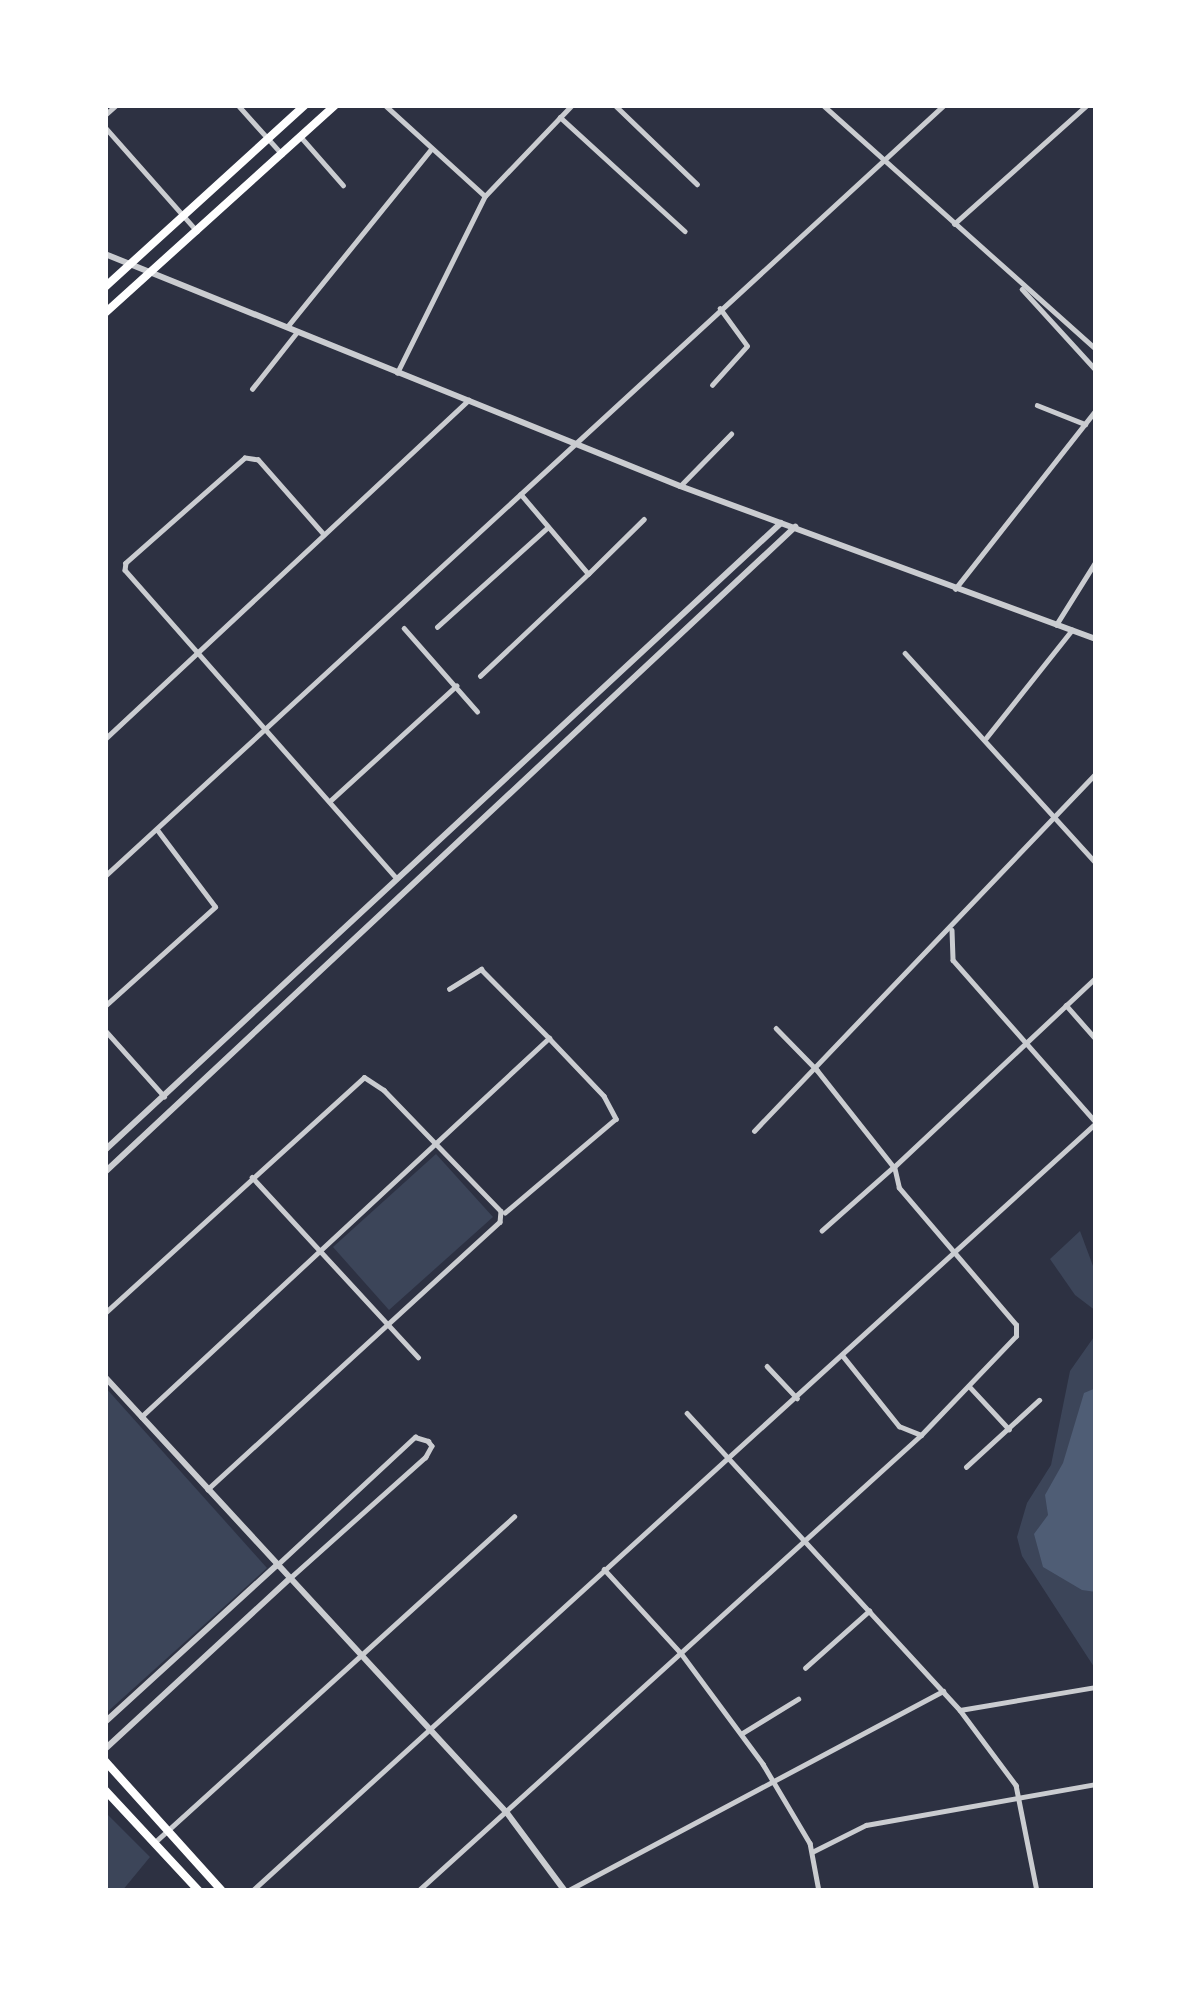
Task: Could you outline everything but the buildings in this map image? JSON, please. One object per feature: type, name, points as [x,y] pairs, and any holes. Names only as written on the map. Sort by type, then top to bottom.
[{"type":"main road","points":[[105,287],[305,105]]},
{"type":"main road","points":[[105,313],[335,105]]},
{"type":"main road","points":[[105,1761],[223,1891]]},
{"type":"main road","points":[[105,1790],[199,1891]]},
{"type":"street","points":[[105,115],[116,105]]},
{"type":"street","points":[[238,105],[282,154]]},
{"type":"street","points":[[385,105],[484,196]]},
{"type":"street","points":[[396,374],[484,196],[572,105]]},
{"type":"street","points":[[615,105],[697,184]]},
{"type":"street","points":[[823,105],[1018,285],[1096,349]]},
{"type":"street","points":[[105,876],[266,733],[944,105]]},
{"type":"street","points":[[954,224],[1087,105]]},
{"type":"street","points":[[560,117],[685,231]]},
{"type":"street","points":[[105,127],[197,231]]},
{"type":"street","points":[[301,137],[343,185]]},
{"type":"street","points":[[286,328],[431,149]]},
{"type":"street","points":[[105,254],[680,486],[1096,639]]},
{"type":"street","points":[[1018,285],[1049,325],[1096,370]]},
{"type":"street","points":[[712,386],[747,346],[720,309]]},
{"type":"street","points":[[252,389],[296,332]]},
{"type":"street","points":[[105,739],[469,400]]},
{"type":"street","points":[[1037,406],[1085,424]]},
{"type":"street","points":[[955,589],[1096,410]]},
{"type":"street","points":[[680,486],[731,434]]},
{"type":"street","points":[[324,535],[258,460],[245,458],[126,563],[127,576],[398,879]]},
{"type":"street","points":[[520,495],[588,574]]},
{"type":"street","points":[[480,676],[644,519]]},
{"type":"street","points":[[105,1150],[781,523]]},
{"type":"street","points":[[105,1172],[795,526]]},
{"type":"street","points":[[437,627],[548,527]]},
{"type":"street","points":[[1055,625],[1096,561]]},
{"type":"street","points":[[404,628],[477,711]]},
{"type":"street","points":[[986,738],[1072,630]]},
{"type":"street","points":[[905,652],[1096,863]]},
{"type":"street","points":[[330,801],[456,686]]},
{"type":"street","points":[[754,1130],[818,1070],[1096,772]]},
{"type":"street","points":[[105,1006],[213,912],[211,896],[157,830]]},
{"type":"street","points":[[252,1891],[1096,1122],[953,960],[952,929]]},
{"type":"street","points":[[208,1490],[502,1214],[525,1202],[616,1119],[604,1096],[481,969],[449,989]]},
{"type":"street","points":[[822,1231],[1096,977]]},
{"type":"street","points":[[1066,1005],[1096,1039]]},
{"type":"street","points":[[418,1891],[921,1435],[1016,1336],[1011,1319],[899,1188],[894,1167],[818,1070],[776,1028]]},
{"type":"street","points":[[105,1030],[164,1096]]},
{"type":"street","points":[[142,1417],[317,1249],[550,1037]]},
{"type":"street","points":[[105,1312],[364,1077],[502,1214]]},
{"type":"street","points":[[122,1134],[132,1147]]},
{"type":"street","points":[[252,1177],[418,1357]]},
{"type":"street","points":[[843,1356],[899,1426],[921,1435]]},
{"type":"street","points":[[767,1366],[797,1398]]},
{"type":"street","points":[[105,1377],[507,1813],[566,1891],[944,1691]]},
{"type":"street","points":[[969,1386],[1009,1430]]},
{"type":"street","points":[[965,1467],[1039,1400]]},
{"type":"street","points":[[686,1413],[944,1691],[1016,1785],[1037,1891]]},
{"type":"street","points":[[105,1722],[416,1437],[428,1441],[432,1446],[426,1457],[105,1749]]},
{"type":"street","points":[[154,1843],[514,1517]]},
{"type":"street","points":[[604,1569],[681,1653],[776,1783],[812,1852],[819,1891]]},
{"type":"street","points":[[805,1668],[869,1611]]},
{"type":"street","points":[[960,1710],[1096,1687]]},
{"type":"street","points":[[741,1734],[798,1699]]},
{"type":"street","points":[[812,1852],[866,1825],[1096,1784]]},
{"type":"shaded area","points":[[436,1154],[493,1217],[389,1310],[333,1247]]},
{"type":"shaded area","points":[[1080,1231],[1096,1274],[1096,1311],[1075,1295],[1050,1259]]},
{"type":"shaded area","points":[[1096,1334],[1096,1670],[1022,1556],[1017,1537],[1027,1503],[1051,1465],[1070,1371]]},
{"type":"shaded area","points":[[105,1387],[267,1568],[105,1714]]},
{"type":"shaded area","points":[[1096,1388],[1096,1592],[1082,1590],[1043,1567],[1034,1534],[1048,1515],[1045,1495],[1063,1463],[1084,1393]]},
{"type":"shaded area","points":[[105,1812],[150,1857],[122,1891],[105,1891]]}]
